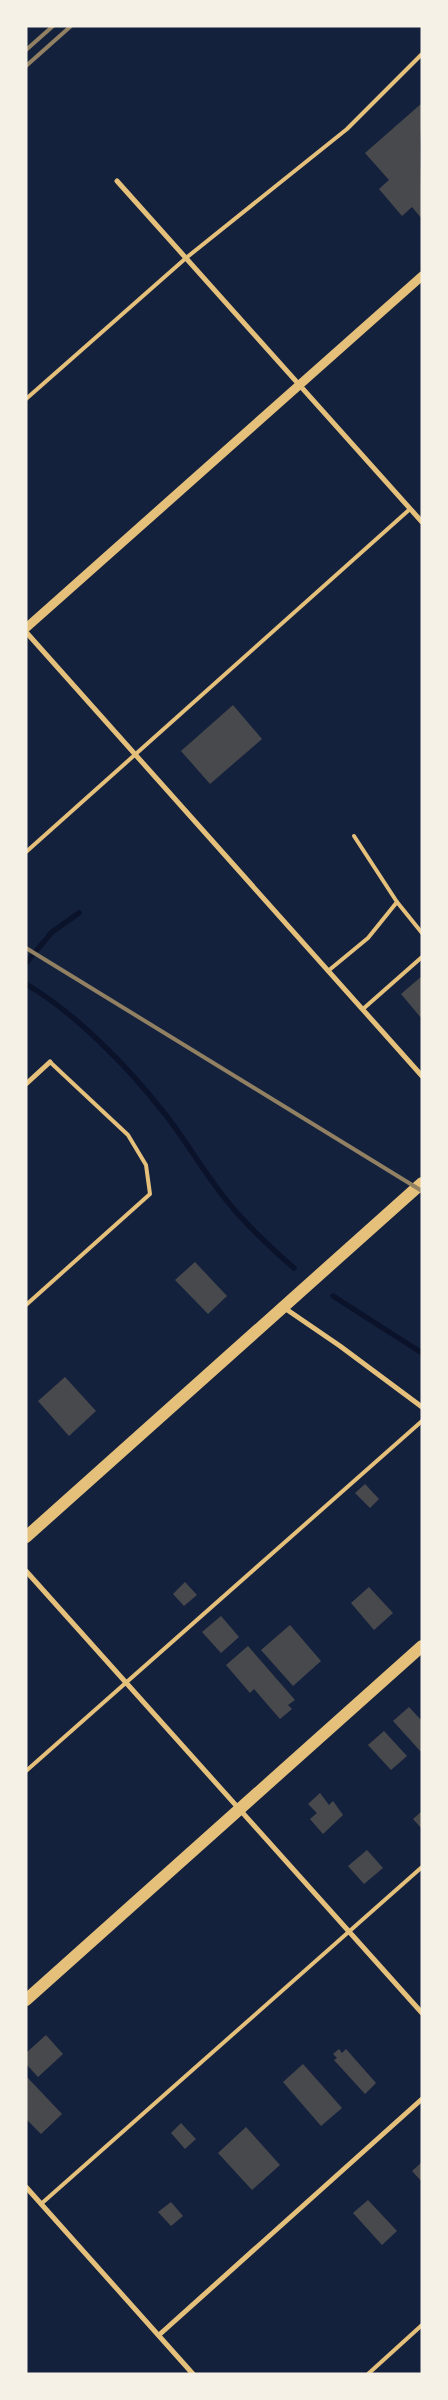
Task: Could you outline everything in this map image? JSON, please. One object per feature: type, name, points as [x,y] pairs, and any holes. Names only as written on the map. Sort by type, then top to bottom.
[{"type":"main road","points":[[26,1537],[422,1183]]},
{"type":"main road","points":[[26,2000],[238,1808],[422,1646]]},
{"type":"street","points":[[117,181],[422,522]]},
{"type":"street","points":[[26,628],[422,276]]},
{"type":"street","points":[[26,632],[422,1076]]},
{"type":"street","points":[[26,1084],[50,1062]]},
{"type":"street","points":[[283,1307],[340,1346],[422,1407]]},
{"type":"street","points":[[26,1571],[422,2013]]},
{"type":"street","points":[[158,2335],[422,2099]]},
{"type":"street","points":[[26,2187],[193,2374]]},
{"type":"lane","points":[[26,399],[186,258],[346,129],[422,54]]},
{"type":"lane","points":[[26,852],[410,509]]},
{"type":"lane","points":[[354,836],[397,902],[422,933]]},
{"type":"lane","points":[[328,971],[368,938],[397,902]]},
{"type":"lane","points":[[362,1009],[422,957]]},
{"type":"lane","points":[[26,1305],[150,1194],[146,1165],[128,1135],[50,1062]]},
{"type":"lane","points":[[26,1772],[422,1421]]},
{"type":"lane","points":[[41,2204],[422,1868]]},
{"type":"lane","points":[[368,2374],[422,2326]]},
{"type":"building","points":[[422,103],[420,149],[422,219],[412,207],[402,216],[379,189],[389,180],[365,153]]},
{"type":"building","points":[[233,705],[262,739],[210,784],[181,751]]},
{"type":"building","points":[[422,976],[422,1019],[401,994]]},
{"type":"building","points":[[195,1262],[227,1296],[208,1314],[175,1280]]},
{"type":"building","points":[[65,1377],[96,1411],[69,1436],[38,1401]]},
{"type":"building","points":[[365,1484],[379,1499],[370,1508],[355,1493]]},
{"type":"building","points":[[185,1582],[197,1595],[184,1606],[173,1594]]},
{"type":"building","points":[[369,1587],[393,1613],[374,1630],[351,1603]]},
{"type":"building","points":[[221,1616],[239,1637],[221,1653],[202,1632]]},
{"type":"building","points":[[290,1625],[321,1661],[293,1686],[261,1650]]},
{"type":"building","points":[[248,1646],[295,1700],[288,1705],[292,1709],[280,1719],[254,1689],[250,1693],[226,1665]]},
{"type":"building","points":[[409,1707],[422,1721],[422,1753],[393,1721]]},
{"type":"building","points":[[384,1731],[407,1756],[391,1770],[368,1745]]},
{"type":"building","points":[[320,1793],[329,1805],[333,1801],[343,1815],[323,1834],[310,1819],[317,1813],[308,1804]]},
{"type":"building","points":[[422,1811],[422,1829],[413,1819]]},
{"type":"building","points":[[367,1850],[383,1868],[364,1884],[348,1866]]},
{"type":"building","points":[[46,2035],[63,2054],[38,2077],[26,2064],[26,2053]]},
{"type":"building","points":[[339,2049],[342,2053],[346,2049],[376,2083],[365,2094],[334,2060],[337,2058],[333,2054]]},
{"type":"building","points":[[303,2064],[342,2108],[321,2126],[283,2082]]},
{"type":"building","points":[[26,2076],[62,2114],[41,2134],[26,2119]]},
{"type":"building","points":[[181,2123],[196,2139],[185,2149],[171,2133]]},
{"type":"building","points":[[246,2127],[280,2165],[252,2190],[218,2153]]},
{"type":"building","points":[[422,2162],[422,2182],[412,2171]]},
{"type":"building","points":[[368,2200],[397,2231],[382,2245],[353,2213]]},
{"type":"building","points":[[171,2202],[183,2216],[171,2226],[158,2212]]},
{"type":"waterway","points":[[26,963],[52,932],[79,913]]},
{"type":"waterway","points":[[26,984],[64,1010],[119,1061],[151,1096],[181,1135],[211,1180],[235,1210],[259,1236],[294,1268]]},
{"type":"waterway","points":[[333,1296],[422,1353]]},
{"type":"railway","points":[[26,50],[53,26]]},
{"type":"railway","points":[[26,66],[71,26]]},
{"type":"railway","points":[[26,948],[422,1191]]}]
